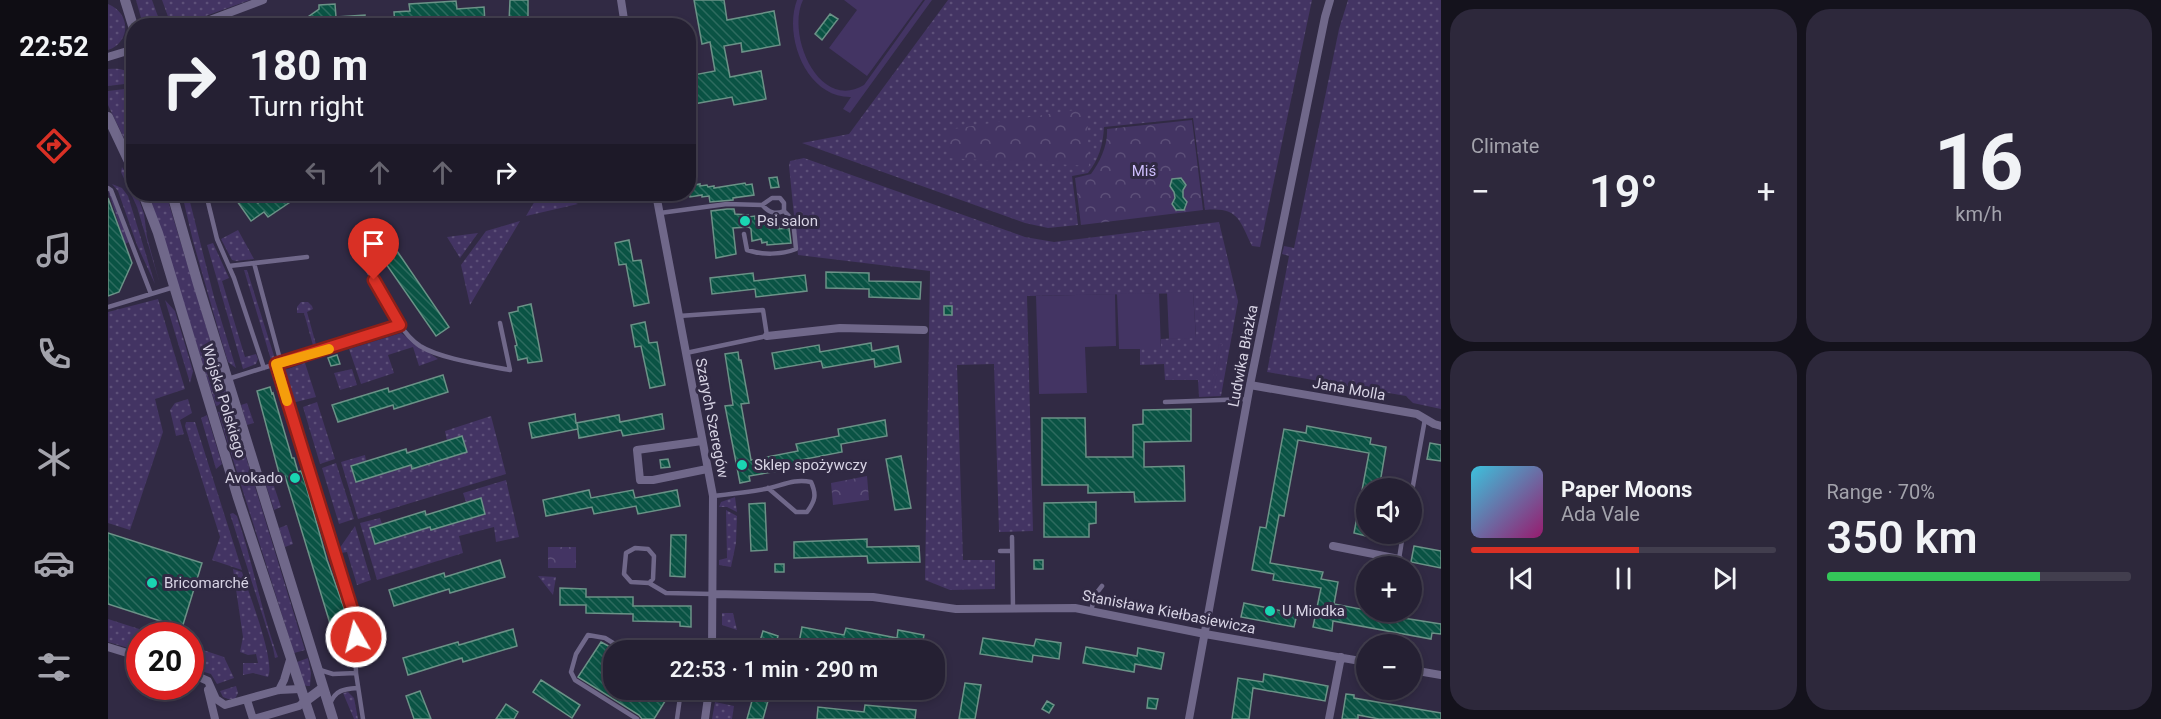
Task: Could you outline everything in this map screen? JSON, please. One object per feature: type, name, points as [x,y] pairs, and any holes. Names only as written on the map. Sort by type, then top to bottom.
[{"type":"street","points":[[125,0],[131,18]]},
{"type":"street","points":[[215,18],[263,0]]},
{"type":"street","points":[[621,0],[624,18]]},
{"type":"street","name":"Ludwika Błażka","points":[[1189,719],[1250,385],[1330,0]]},
{"type":"street","points":[[109,57],[126,52]]},
{"type":"street","points":[[108,117],[126,155]]},
{"type":"street","name":"Wojska Polskiego","points":[[145,201],[310,719]]},
{"type":"street","name":"Wojska Polskiego","points":[[174,201],[333,719]]},
{"type":"street","name":"Szarych Szeregów","points":[[657,201],[713,496],[712,640]]},
{"type":"street","points":[[767,336],[840,328],[924,330]]},
{"type":"street","name":"Jana Molla","points":[[1250,385],[1417,414],[1441,426]]},
{"type":"street","points":[[702,441],[637,450],[640,480],[653,480],[707,469]]},
{"type":"street","points":[[1333,546],[1371,556]]},
{"type":"street","name":"Stanisława Kiełbasiewicza","points":[[713,594],[873,597],[956,609],[1074,608],[1205,634],[1356,660]]},
{"type":"street","points":[[108,647],[126,653]]},
{"type":"street","points":[[1329,719],[1341,657]]},
{"type":"street","points":[[279,690],[290,660]]},
{"type":"street","points":[[1422,672],[1441,675]]},
{"type":"street","points":[[204,678],[208,681],[216,699],[228,705],[279,690],[323,688]]},
{"type":"street","points":[[204,683],[215,719]]},
{"type":"street","points":[[247,700],[254,719],[299,706],[323,688]]},
{"type":"street","points":[[705,719],[708,700]]},
{"type":"lane","points":[[108,188],[111,190],[151,294]]},
{"type":"lane","points":[[660,213],[727,204],[762,205],[772,198],[780,198],[784,203],[784,211],[793,220],[796,249],[789,252],[759,254],[747,250],[744,234]]},
{"type":"lane","points":[[208,201],[217,239],[229,266],[264,368]]},
{"type":"lane","points":[[762,205],[770,213],[784,211]]},
{"type":"lane","points":[[229,266],[307,256]]},
{"type":"lane","points":[[254,263],[278,364],[356,622],[357,688],[363,719]]},
{"type":"lane","points":[[366,266],[400,325],[418,345],[427,350],[510,370],[500,322]]},
{"type":"lane","points":[[108,307],[174,287]]},
{"type":"lane","points":[[679,316],[763,310],[767,336],[686,353]]},
{"type":"lane","points":[[228,379],[400,325]]},
{"type":"lane","points":[[1165,402],[1248,399]]},
{"type":"lane","points":[[1414,478],[1425,419]]},
{"type":"lane","points":[[713,496],[768,488],[792,481],[811,482],[815,492],[814,501],[807,512],[796,512],[768,488]]},
{"type":"lane","points":[[1012,537],[1013,609]]},
{"type":"lane","points":[[649,584],[653,579],[654,556],[648,549],[635,548],[626,553],[624,574],[631,582],[649,584],[666,593],[713,594]]},
{"type":"lane","points":[[1000,551],[1012,551]]},
{"type":"lane","points":[[1091,611],[1095,595],[1102,586]]},
{"type":"lane","points":[[603,698],[575,680],[571,672],[576,654],[588,635],[607,640]]},
{"type":"lane","points":[[317,669],[333,674],[356,673]]},
{"type":"lane","points":[[329,706],[338,691],[357,688]]},
{"type":"lane","points":[[607,700],[637,719]]},
{"type":"lane","points":[[677,719],[680,700]]},
{"type":"green space","points":[[136,0],[152,0],[158,18],[141,18]]},
{"type":"green space","points":[[162,0],[250,0],[200,18],[168,18]]},
{"type":"green space","points":[[797,0],[803,0],[799,15],[799,32],[810,66],[820,79],[833,88],[848,91],[864,85],[925,0],[932,0],[850,113],[843,109],[851,97],[835,95],[822,87],[811,77],[802,63],[793,31],[793,15]]},
{"type":"green space","points":[[844,0],[923,0],[867,76],[829,48],[857,10]]},
{"type":"green space","points":[[948,0],[1312,0],[1260,247],[1252,246],[1240,222],[1231,213],[1205,210],[1193,118],[1104,127],[1100,152],[1092,168],[1088,173],[1072,176],[1078,225],[1048,228],[1025,223],[802,143],[849,134]]},
{"type":"green space","points":[[1348,0],[1441,0],[1441,409],[1413,403],[1406,396],[1267,372],[1289,256],[1282,254],[1284,246],[1294,248],[1339,29]]},
{"type":"green space","points":[[108,4],[121,14],[125,27],[121,41],[108,50]]},
{"type":"green space","points":[[108,69],[126,71],[126,84],[108,86]]},
{"type":"green space","points":[[126,89],[126,142],[108,105],[108,91]]},
{"type":"green space","points":[[1087,108],[1089,166],[948,158],[947,130]]},
{"type":"green space","name":"Miś","points":[[1192,120],[1203,210],[1081,225],[1075,178],[1091,174],[1105,147],[1107,129]]},
{"type":"green space","points":[[804,158],[1025,237],[1054,242],[1219,222],[1238,301],[1221,396],[1199,397],[1198,380],[1165,380],[1164,364],[1140,365],[1140,349],[1161,349],[1161,339],[1196,337],[1193,293],[1027,296],[1033,531],[999,532],[994,364],[957,365],[963,560],[995,560],[995,589],[950,590],[925,580],[930,271],[798,255],[789,166],[790,161]]},
{"type":"green space","points":[[122,167],[126,174],[126,183],[121,172]]},
{"type":"green space","points":[[112,184],[122,188],[126,193],[126,201],[130,201],[155,284],[137,245],[118,191]]},
{"type":"green space","points":[[108,190],[129,242],[125,244]]},
{"type":"green space","points":[[134,201],[139,201],[144,214],[147,237],[159,281]]},
{"type":"green space","points":[[151,201],[168,201],[229,402],[216,406]]},
{"type":"green space","points":[[184,201],[190,201],[214,297],[236,368],[228,362]]},
{"type":"green space","points":[[535,201],[571,201],[578,204],[526,216]]},
{"type":"green space","points":[[520,221],[470,305],[461,265],[486,231]]},
{"type":"green space","points":[[238,230],[254,259],[232,260],[221,239]]},
{"type":"green space","points":[[478,233],[460,258],[447,237]]},
{"type":"green space","points":[[213,243],[229,278],[222,281],[245,357],[256,354],[258,359],[256,364],[243,369],[207,245]]},
{"type":"green space","points":[[244,270],[247,270],[275,359],[271,360]]},
{"type":"green space","points":[[1193,292],[1196,338],[1169,339],[1167,293]]},
{"type":"green space","points":[[1159,293],[1161,349],[1119,349],[1117,294]]},
{"type":"green space","points":[[1115,294],[1116,346],[1085,347],[1087,393],[1039,394],[1036,296]]},
{"type":"green space","points":[[158,299],[185,389],[155,399],[163,432],[130,530],[108,523],[108,312]]},
{"type":"green space","points":[[165,300],[175,311],[193,371],[190,383]]},
{"type":"green space","points":[[301,302],[308,302],[313,309],[307,312],[317,348],[314,349],[304,313],[297,313],[297,307]]},
{"type":"green space","points":[[401,333],[438,359],[419,366],[413,347],[388,355],[394,373],[361,384],[349,349]]},
{"type":"green space","points":[[1219,344],[1222,344],[1213,396],[1210,396]]},
{"type":"green space","points":[[305,363],[316,397],[292,403],[282,371]]},
{"type":"green space","points":[[352,369],[357,385],[340,390],[334,373]]},
{"type":"green space","points":[[188,399],[192,413],[180,420],[184,434],[176,436],[170,410],[175,403]]},
{"type":"green space","points":[[317,402],[335,459],[320,464],[303,407]]},
{"type":"green space","points":[[247,403],[254,423],[247,425],[241,405]]},
{"type":"green space","points":[[231,408],[305,650],[294,653],[218,412]]},
{"type":"green space","points":[[207,415],[222,464],[216,469],[201,418]]},
{"type":"green space","points":[[491,416],[506,474],[358,519],[341,462],[365,455],[366,461],[351,466],[356,482],[447,441],[445,431]]},
{"type":"green space","points":[[186,422],[195,422],[242,570],[212,560],[220,537],[185,426]]},
{"type":"green space","points":[[336,463],[354,519],[339,524],[322,468]]},
{"type":"green space","points":[[270,474],[281,507],[274,510],[263,476]]},
{"type":"green space","points":[[867,476],[869,500],[833,505],[831,483]]},
{"type":"green space","points":[[506,480],[519,537],[496,542],[494,527],[459,536],[463,553],[377,580],[360,523],[380,518],[382,524],[370,528],[375,543],[430,527],[431,530],[485,514],[481,498],[466,502],[463,493]]},
{"type":"green space","points":[[735,497],[737,512],[727,507],[719,507],[721,502]]},
{"type":"green space","points":[[726,510],[737,516],[736,543],[731,567],[719,565],[719,560],[727,558]]},
{"type":"green space","points":[[230,514],[237,516],[248,551],[278,657],[275,658]]},
{"type":"green space","points":[[287,525],[293,544],[285,547],[279,528]]},
{"type":"green space","points":[[355,526],[371,580],[357,585],[347,552],[341,553],[339,549]]},
{"type":"green space","points":[[548,547],[576,547],[576,568],[548,568]]},
{"type":"green space","points":[[233,569],[242,572],[255,610],[268,657],[268,677],[253,673],[243,675],[243,663],[258,663],[256,654],[248,655],[240,652],[243,637]]},
{"type":"green space","points":[[538,576],[556,577],[553,595]]},
{"type":"green space","points":[[722,613],[733,613],[737,630],[722,625]]},
{"type":"green space","points":[[108,619],[126,625],[126,647],[108,642]]},
{"type":"green space","points":[[204,650],[224,657],[234,678],[217,684],[211,674],[204,672]]},
{"type":"green space","points":[[308,658],[311,673],[310,686],[304,685],[297,662]]},
{"type":"green space","points":[[236,686],[238,693],[235,699],[223,697],[220,691]]},
{"type":"green space","points":[[348,692],[354,698],[358,719],[354,719],[343,693]]},
{"type":"green space","points":[[715,702],[734,706],[732,719],[712,719]]},
{"type":"building","points":[[510,0],[528,0],[528,18],[509,18]]},
{"type":"building","points":[[694,0],[724,0],[727,20],[774,11],[780,45],[742,52],[741,43],[724,46],[730,77],[761,71],[766,99],[734,105],[732,97],[696,104],[696,75],[715,71],[710,42],[702,44]]},
{"type":"building","points":[[456,1],[457,9],[484,7],[485,18],[394,18],[394,12],[410,11],[409,4]]},
{"type":"building","points":[[335,4],[336,17],[365,15],[365,18],[306,18],[319,9],[319,5]]},
{"type":"building","points":[[830,14],[838,19],[822,40],[815,34]]},
{"type":"building","points":[[777,177],[779,187],[771,188],[769,178]]},
{"type":"building","points":[[1181,178],[1186,185],[1183,197],[1187,202],[1184,210],[1176,210],[1172,204],[1175,198],[1174,192],[1170,186],[1172,179]]},
{"type":"building","points":[[752,184],[754,195],[710,202],[709,196],[696,196],[696,185],[714,186],[714,188]]},
{"type":"building","points":[[108,198],[132,263],[119,292],[108,296]]},
{"type":"building","points":[[237,201],[256,201],[258,203],[261,201],[292,201],[268,217],[264,212],[251,221]]},
{"type":"building","points":[[734,209],[735,214],[755,216],[755,219],[768,219],[768,225],[779,224],[779,229],[789,228],[791,243],[767,245],[767,242],[762,243],[761,239],[752,241],[749,227],[733,228],[736,254],[716,258],[711,211]]},
{"type":"building","points":[[629,240],[633,261],[641,260],[649,303],[634,306],[626,264],[619,265],[615,243]]},
{"type":"building","points":[[397,251],[449,327],[436,336],[384,261]]},
{"type":"building","points":[[826,272],[869,273],[869,281],[921,282],[920,299],[869,297],[869,289],[826,288]]},
{"type":"building","points":[[753,273],[754,281],[805,275],[807,291],[756,297],[755,289],[712,294],[710,278]]},
{"type":"building","points":[[531,304],[542,361],[528,363],[527,358],[518,360],[515,346],[517,345],[509,313],[518,311],[518,307]]},
{"type":"building","points":[[944,306],[952,306],[952,315],[944,315]]},
{"type":"building","points":[[645,322],[649,343],[657,342],[665,385],[650,388],[641,346],[635,347],[631,325]]},
{"type":"building","points":[[871,343],[872,351],[898,346],[901,362],[875,367],[874,359],[823,368],[821,361],[775,369],[772,353],[819,345],[820,352]]},
{"type":"building","points":[[738,352],[749,403],[741,404],[751,460],[798,451],[796,444],[839,436],[838,429],[885,420],[887,436],[841,444],[842,452],[800,460],[801,467],[749,476],[750,481],[740,483],[725,406],[733,405],[725,354]]},
{"type":"building","points":[[337,355],[340,364],[331,366],[328,358]]},
{"type":"building","points":[[443,375],[448,392],[394,409],[393,405],[338,422],[332,405],[388,388],[389,392]]},
{"type":"building","points":[[270,387],[292,458],[305,482],[327,560],[350,625],[332,630],[285,476],[280,477],[257,391]]},
{"type":"building","points":[[1191,409],[1191,441],[1144,442],[1144,467],[1184,466],[1185,501],[1135,502],[1134,492],[1088,493],[1088,485],[1042,485],[1042,418],[1085,418],[1086,457],[1133,457],[1133,425],[1143,424],[1143,410]]},
{"type":"building","points":[[575,414],[576,423],[619,415],[620,422],[662,414],[664,429],[623,436],[621,430],[579,438],[578,429],[532,438],[529,423]]},
{"type":"building","points":[[1307,426],[1371,438],[1370,444],[1386,447],[1381,478],[1364,478],[1369,453],[1298,440],[1284,516],[1279,515],[1270,563],[1323,572],[1321,579],[1338,582],[1334,604],[1356,608],[1356,622],[1422,621],[1441,624],[1441,634],[1432,633],[1431,639],[1422,637],[1422,634],[1404,634],[1333,621],[1332,631],[1313,627],[1321,588],[1273,580],[1274,574],[1252,570],[1260,527],[1266,528],[1284,429],[1306,433]]},
{"type":"building","points":[[462,436],[467,452],[412,469],[411,465],[356,482],[351,466],[406,449],[407,453]]},
{"type":"building","points":[[1430,443],[1441,445],[1441,461],[1427,459]]},
{"type":"building","points":[[901,456],[911,508],[895,510],[886,459]]},
{"type":"building","points":[[668,459],[670,467],[661,468],[660,460]]},
{"type":"building","points":[[589,490],[591,498],[633,490],[635,498],[677,490],[680,506],[638,514],[636,506],[594,514],[592,507],[546,516],[543,500]]},
{"type":"building","points":[[481,498],[485,514],[431,530],[430,527],[375,544],[370,528],[425,511],[426,515]]},
{"type":"building","points":[[1096,502],[1096,523],[1089,524],[1089,537],[1044,537],[1044,503]]},
{"type":"building","points":[[765,503],[767,550],[751,551],[749,504]]},
{"type":"building","name":"Bricomarché","points":[[108,533],[202,563],[184,622],[164,622],[108,604]]},
{"type":"building","points":[[671,535],[686,535],[685,577],[670,576]]},
{"type":"building","points":[[867,539],[867,547],[919,546],[920,562],[868,563],[867,556],[794,558],[794,542]]},
{"type":"building","points":[[1414,546],[1441,551],[1441,568],[1422,564],[1422,556],[1412,556]]},
{"type":"building","points":[[500,560],[505,577],[450,593],[449,589],[394,606],[389,590],[444,573],[445,577]]},
{"type":"building","points":[[1034,560],[1043,560],[1043,569],[1034,569]]},
{"type":"building","points":[[775,564],[784,564],[784,572],[775,572]]},
{"type":"building","points":[[560,588],[586,589],[586,597],[633,597],[633,606],[691,606],[691,627],[680,626],[680,622],[633,621],[633,614],[586,613],[586,605],[560,605]]},
{"type":"building","points":[[1244,603],[1297,614],[1294,627],[1241,617]]},
{"type":"building","points":[[802,627],[844,635],[846,628],[897,638],[898,630],[924,635],[923,640],[800,640]]},
{"type":"building","points":[[513,629],[517,646],[463,662],[462,658],[408,675],[403,658]]},
{"type":"building","points":[[763,631],[778,636],[777,640],[760,640]]},
{"type":"building","points":[[983,638],[1034,646],[1036,639],[1061,643],[1059,659],[1033,655],[1032,662],[980,654]]},
{"type":"building","points":[[601,642],[603,643],[603,693],[578,677]]},
{"type":"building","points":[[1086,647],[1137,656],[1138,648],[1164,653],[1161,669],[1135,664],[1134,672],[1083,663]]},
{"type":"building","points":[[1264,674],[1328,686],[1325,701],[1253,688],[1249,719],[1232,719],[1238,678],[1263,682]]},
{"type":"building","points":[[541,680],[580,705],[572,718],[533,692]]},
{"type":"building","points":[[965,683],[981,685],[975,719],[959,719]]},
{"type":"building","points":[[420,691],[431,719],[414,719],[406,696]]},
{"type":"building","points":[[1346,694],[1354,695],[1356,700],[1441,713],[1441,719],[1379,719],[1358,715],[1358,719],[1342,719]]},
{"type":"building","points":[[1148,698],[1158,699],[1156,709],[1147,708]]},
{"type":"building","points":[[615,700],[666,700],[654,719],[642,719]]},
{"type":"building","points":[[752,700],[768,700],[763,719],[747,719]]},
{"type":"building","points":[[1047,701],[1054,705],[1049,713],[1042,709]]},
{"type":"building","points":[[506,704],[518,712],[514,719],[496,719]]},
{"type":"building","points":[[865,705],[916,710],[915,719],[817,719],[818,707],[864,712]]},
{"type":"slow traffic","points":[[287,401],[276,364],[329,349]]},
{"type":"place","name":"Psi salon","points":[[745,221]]},
{"type":"place","name":"Sklep spożywczy","points":[[742,465]]},
{"type":"place","name":"Avokado","points":[[295,478]]},
{"type":"place","name":"Bricomarché","points":[[152,583]]},
{"type":"place","name":"U Miodka","points":[[1270,611]]},
{"type":"route","points":[[356,637],[356,622],[276,364],[400,325],[374,280]]}]
